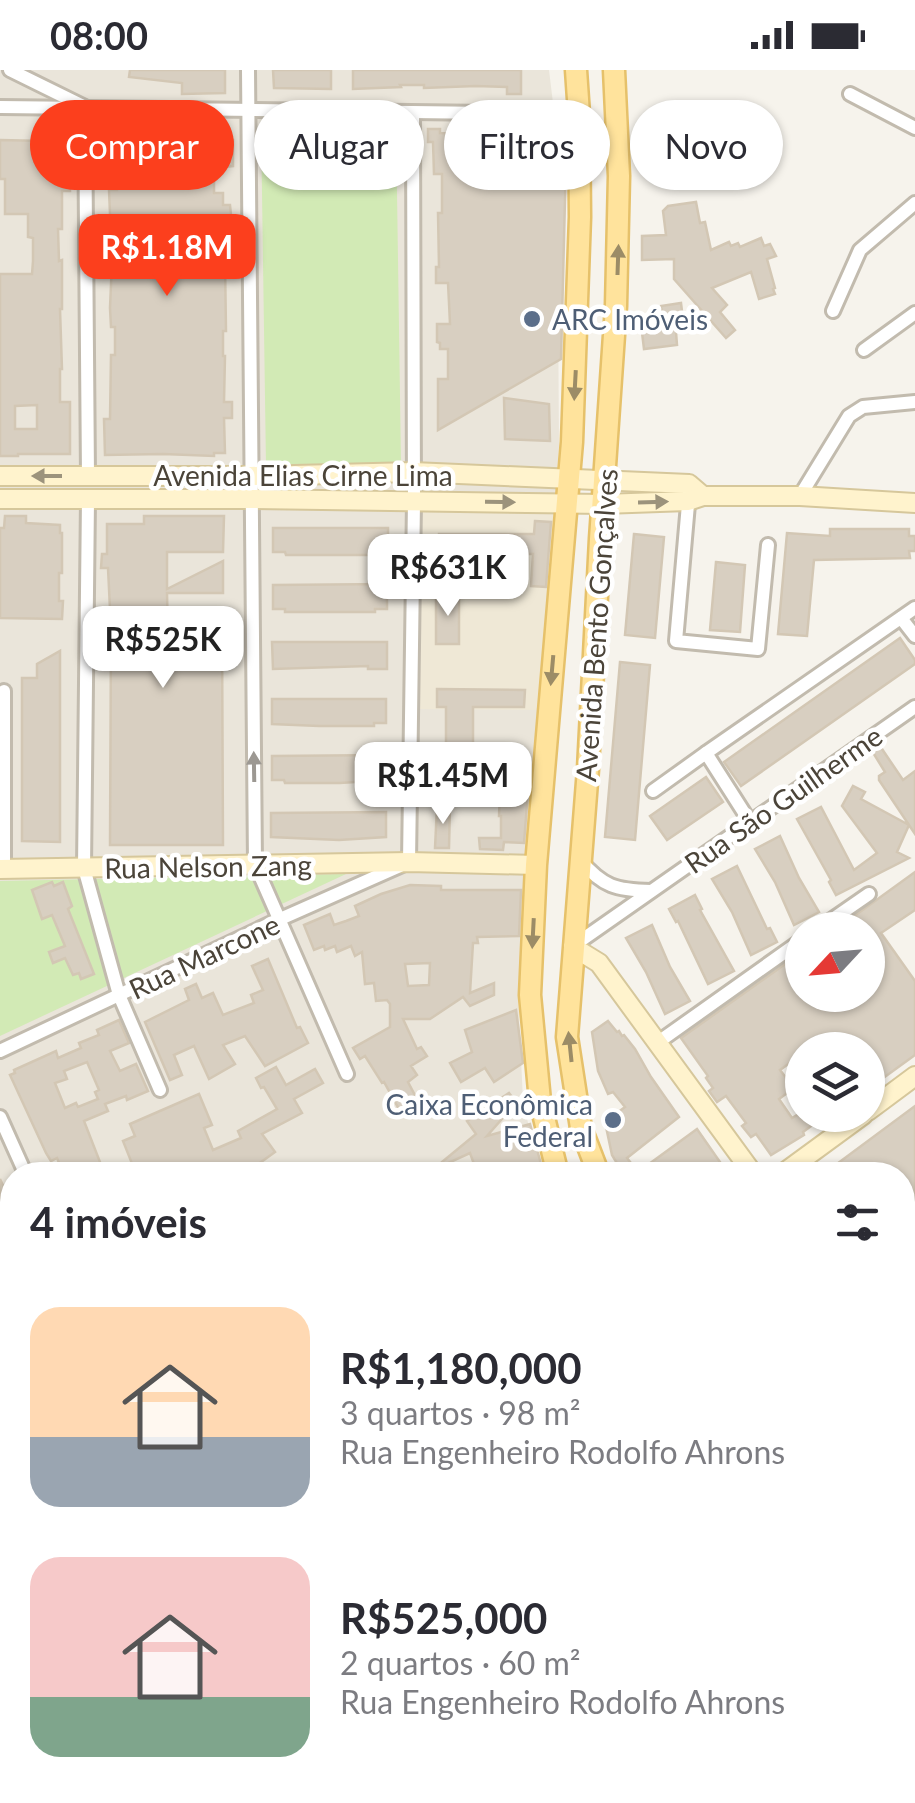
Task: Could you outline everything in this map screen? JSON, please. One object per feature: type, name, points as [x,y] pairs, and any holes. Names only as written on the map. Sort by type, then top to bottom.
[{"type":"main road","name":"Avenida Bento Gonçalves","points":[[576,70],[578,100]]},
{"type":"main road","name":"Avenida Bento Gonçalves","points":[[594,1162],[581,1128],[567,1037],[588,769],[616,306],[619,214],[614,70]]},
{"type":"main road","name":"Avenida Bento Gonçalves","points":[[555,1162],[540,1101],[530,994],[536,865],[570,479],[579,190]]},
{"type":"street","points":[[10,70],[72,100]]},
{"type":"street","points":[[248,70],[255,864],[347,1074]]},
{"type":"street","points":[[850,94],[915,128]]},
{"type":"street","points":[[0,108],[30,107]]},
{"type":"street","points":[[234,110],[254,110]]},
{"type":"street","points":[[86,190],[88,476]]},
{"type":"street","points":[[409,862],[414,190]]},
{"type":"street","points":[[833,311],[860,250],[915,203]]},
{"type":"street","points":[[864,350],[915,312]]},
{"type":"street","points":[[800,496],[850,416],[863,407],[915,402]]},
{"type":"street","name":"Avenida Elias Cirne Lima","points":[[0,476],[413,472],[605,480],[694,494]]},
{"type":"street","points":[[768,544],[758,649],[679,643],[675,638],[694,494],[915,503]]},
{"type":"street","name":"Avenida Elias Cirne Lima","points":[[0,499],[603,504],[694,494]]},
{"type":"street","points":[[88,499],[84,868],[119,996],[160,1090]]},
{"type":"street","points":[[653,791],[915,608]]},
{"type":"street","points":[[901,618],[915,636]]},
{"type":"street","points":[[2,869],[4,692]]},
{"type":"street","name":"Rua São Guilherme","points":[[573,947],[915,707]]},
{"type":"street","points":[[706,753],[750,822]]},
{"type":"street","points":[[580,860],[596,879],[624,890],[651,891]]},
{"type":"street","name":"Rua Nelson Zang","points":[[2,869],[409,862],[536,865]]},
{"type":"street","name":"Rua Marcone","points":[[0,1051],[409,862]]},
{"type":"street","points":[[844,912],[869,894]]},
{"type":"street","points":[[573,947],[599,963],[745,1162]]},
{"type":"street","points":[[658,1042],[785,952]]},
{"type":"street","points":[[885,1098],[915,1076]]},
{"type":"street","points":[[0,1117],[20,1162]]},
{"type":"street","points":[[799,1162],[840,1132]]},
{"type":"shaded area","points":[[0,70],[549,70],[553,100],[444,100],[444,190],[557,190],[559,446],[518,993],[523,1101],[537,1162],[0,1162]]},
{"type":"shaded area","points":[[407,510],[555,510],[541,710],[408,709]]},
{"type":"green space","points":[[262,190],[397,190],[401,464],[266,465]]},
{"type":"green space","points":[[346,874],[0,1036],[0,881]]},
{"type":"building","points":[[130,70],[225,70],[225,93],[182,94],[182,83],[129,77]]},
{"type":"building","points":[[273,70],[331,70],[331,89],[274,88]]},
{"type":"building","points":[[353,70],[521,70],[521,94],[507,94],[507,87],[476,86],[353,89]]},
{"type":"building","points":[[428,129],[444,133],[444,190],[565,190],[561,359],[438,430],[438,379],[448,379],[448,349],[440,349],[437,324],[450,324],[448,283],[436,283],[442,174],[434,174],[433,142],[428,142]]},
{"type":"building","points":[[0,140],[30,141],[30,190],[70,190],[62,191],[62,229],[58,229],[59,261],[62,260],[60,402],[70,402],[70,454],[0,456],[0,274],[32,274],[33,238],[28,237],[28,214],[5,214]],"holes":[[[37,405],[37,429],[15,429],[15,406]]]},
{"type":"building","points":[[109,190],[214,190],[223,193],[223,205],[230,205],[232,225],[215,225],[215,235],[187,237],[187,261],[225,261],[224,402],[232,402],[232,418],[224,418],[225,453],[105,455],[104,419],[110,419],[111,355],[115,355],[110,308]]},
{"type":"building","points":[[696,202],[711,250],[729,242],[740,247],[761,238],[764,246],[770,244],[776,256],[767,259],[775,294],[759,299],[751,272],[712,288],[727,305],[720,312],[735,330],[726,338],[674,279],[674,259],[642,260],[642,236],[666,235],[663,211],[668,206]]},
{"type":"building","points":[[681,303],[684,328],[676,332],[677,345],[644,349],[640,316],[662,313],[661,306]]},
{"type":"building","points":[[504,398],[549,404],[550,441],[505,439]]},
{"type":"building","points":[[5,516],[26,516],[26,523],[60,525],[62,619],[0,618],[0,528],[4,528]]},
{"type":"building","points":[[144,516],[224,516],[223,552],[167,552],[167,589],[223,561],[223,593],[167,593],[168,637],[153,636],[153,667],[194,667],[194,628],[222,628],[223,845],[110,845],[111,630],[108,568],[101,568],[102,554],[107,554],[107,524],[144,524]]},
{"type":"building","points":[[535,521],[551,522],[546,587],[531,586],[533,554],[504,554],[504,584],[454,584],[454,569],[439,569],[439,534],[534,534]]},
{"type":"building","points":[[273,528],[388,528],[388,552],[286,555],[273,552]]},
{"type":"building","points":[[830,529],[909,529],[909,536],[915,536],[915,551],[909,551],[910,558],[814,560],[807,636],[778,634],[787,533],[830,536]]},
{"type":"building","points":[[634,534],[664,537],[655,638],[625,635]]},
{"type":"building","points":[[716,562],[745,565],[740,632],[710,630]]},
{"type":"building","points":[[387,584],[387,609],[375,612],[273,609],[273,585]]},
{"type":"building","points":[[436,594],[459,594],[459,644],[436,644]]},
{"type":"building","points":[[900,638],[915,664],[741,786],[724,762]]},
{"type":"building","points":[[272,642],[387,642],[387,669],[273,669]]},
{"type":"building","points":[[60,651],[60,842],[22,841],[22,678],[37,678],[37,664]]},
{"type":"building","points":[[620,662],[650,665],[635,840],[605,837]]},
{"type":"building","points":[[437,689],[525,690],[524,707],[473,707],[473,792],[499,792],[499,802],[446,804],[446,707],[437,707]]},
{"type":"building","points":[[272,699],[386,699],[386,723],[272,724]]},
{"type":"building","points":[[880,746],[903,780],[915,771],[915,834],[879,780],[885,772],[872,751]]},
{"type":"building","points":[[386,755],[386,780],[272,780],[272,756]]},
{"type":"building","points":[[706,777],[723,802],[667,840],[650,816]]},
{"type":"building","points":[[853,786],[865,792],[861,799],[909,825],[897,852],[909,858],[836,895],[797,819],[821,807],[854,870],[877,853],[842,806]]},
{"type":"building","points":[[500,792],[528,792],[524,843],[504,842],[503,850],[480,849],[479,838],[501,838]]},
{"type":"building","points":[[437,806],[450,807],[449,848],[435,848]]},
{"type":"building","points":[[386,812],[386,837],[271,837],[271,813]]},
{"type":"building","points":[[780,836],[819,912],[788,912],[755,849]]},
{"type":"building","points":[[737,866],[777,942],[751,955],[712,879]]},
{"type":"building","points":[[915,872],[915,910],[885,930],[885,912],[860,912]]},
{"type":"building","points":[[52,882],[54,886],[63,882],[72,906],[68,909],[94,974],[81,979],[79,973],[73,975],[65,958],[53,963],[49,952],[65,946],[52,915],[42,919],[32,890]]},
{"type":"building","points":[[410,885],[441,886],[441,890],[521,890],[519,936],[477,937],[478,943],[473,943],[470,993],[494,983],[494,995],[470,1006],[463,997],[430,1019],[403,1019],[417,1049],[421,1047],[427,1056],[411,1066],[417,1075],[408,1082],[418,1101],[400,1111],[365,1056],[360,1059],[353,1048],[390,1027],[390,1004],[387,1000],[376,1001],[374,983],[365,984],[362,952],[355,956],[351,946],[337,952],[335,946],[314,950],[304,925],[330,914],[334,925],[359,916],[355,906]],"holes":[[[430,963],[429,985],[408,986],[405,964]]]},
{"type":"building","points":[[695,895],[734,971],[708,984],[669,909]]},
{"type":"building","points":[[652,925],[690,1001],[665,1014],[626,938]]},
{"type":"building","points":[[885,939],[915,981],[915,1055],[885,1077],[885,1032],[785,1032],[785,1066],[780,1070],[785,1076],[785,1095],[779,1099],[785,1108],[785,1132],[804,1135],[771,1155],[756,1134],[751,1137],[742,1126],[746,1123],[726,1096],[717,1102],[709,1091],[713,1088],[708,1076],[681,1038],[785,964],[785,1012],[885,1012]]},
{"type":"building","points":[[268,959],[297,1028],[300,1027],[308,1043],[265,1066],[245,1036],[223,1045],[235,1064],[209,1079],[194,1046],[174,1055],[182,1075],[170,1080],[145,1022],[189,1000],[185,989],[196,984],[202,998],[213,993],[223,1015],[254,1003],[251,995],[263,990],[252,966]]},
{"type":"building","points":[[516,1010],[523,1063],[494,1082],[485,1068],[461,1082],[450,1063],[472,1052],[465,1030]]},
{"type":"building","points":[[119,1020],[129,1043],[110,1051],[120,1071],[136,1064],[148,1091],[105,1104],[108,1111],[84,1121],[100,1162],[59,1162],[57,1158],[51,1161],[10,1075],[56,1051],[58,1058],[81,1048],[79,1043],[99,1035],[97,1030]],"holes":[[[87,1062],[99,1090],[95,1092],[98,1099],[65,1108],[55,1083],[67,1079],[64,1071]]]},
{"type":"building","points":[[608,1021],[624,1035],[679,1117],[627,1158],[630,1162],[616,1162],[612,1155],[605,1122],[625,1107],[613,1092],[608,1094],[598,1071],[592,1032]]},
{"type":"building","points":[[276,1067],[286,1085],[315,1069],[323,1083],[294,1099],[302,1113],[262,1134],[275,1152],[261,1162],[131,1162],[123,1141],[135,1136],[130,1124],[199,1094],[212,1125],[204,1128],[213,1150],[241,1138],[238,1131],[277,1109],[256,1078]]},
{"type":"building","points":[[509,1093],[516,1102],[505,1109],[508,1112],[487,1136],[530,1124],[540,1162],[473,1162],[470,1153],[442,1162],[476,1134],[467,1121]]},
{"type":"building","points":[[915,1106],[915,1162],[840,1162],[885,1132]]},
{"type":"building","points":[[697,1129],[720,1162],[652,1162]]},
{"type":"place","name":"ARC Imóveis","points":[[532,319]]},
{"type":"place","name":"Caixa Econômica Federal","points":[[613,1120]]}]
